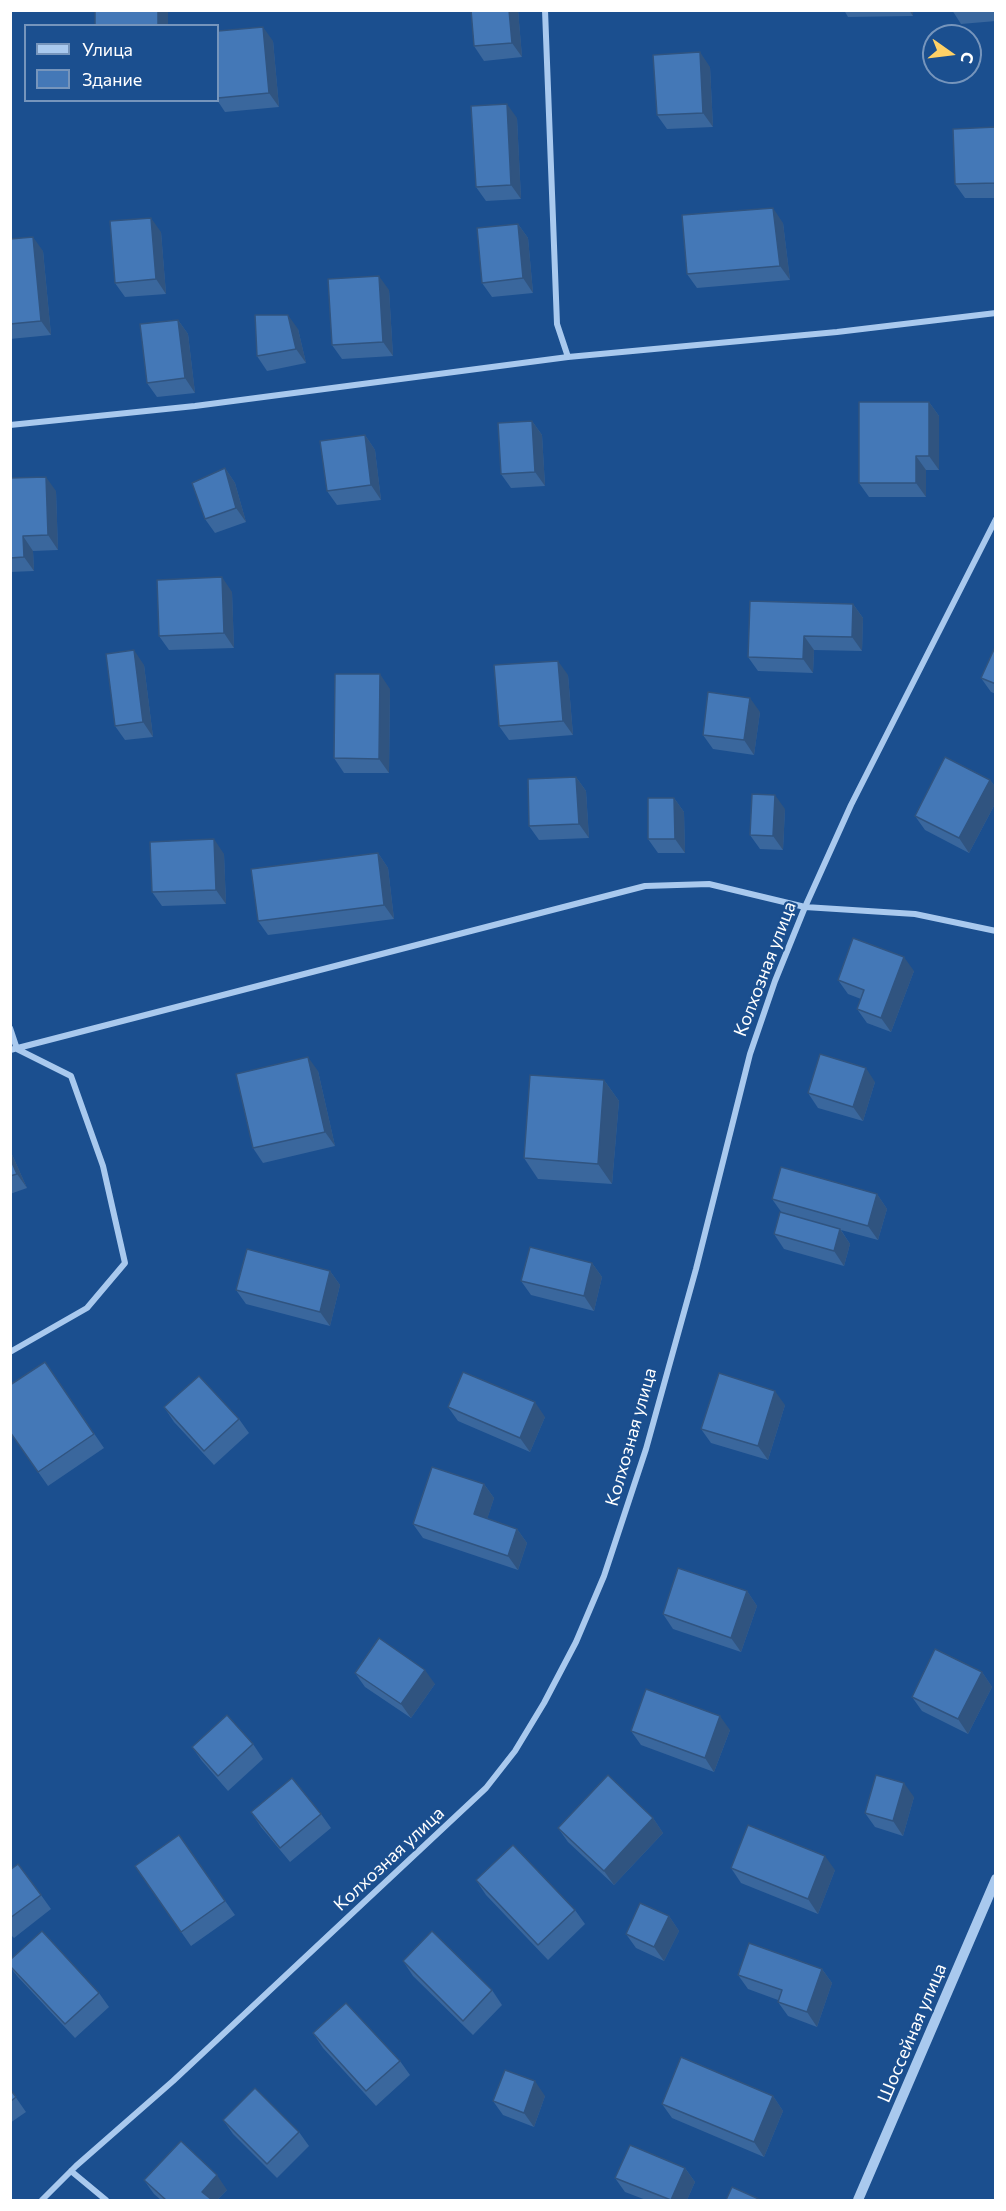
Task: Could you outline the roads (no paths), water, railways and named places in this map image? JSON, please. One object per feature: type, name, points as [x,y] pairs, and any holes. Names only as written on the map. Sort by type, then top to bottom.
[{"type":"street","points":[[545,10],[557,324],[568,357]]},
{"type":"street","points":[[10,425],[195,406],[568,357],[837,332],[996,313]]},
{"type":"street","name":"Колхозная улица","points":[[42,2200],[71,2171],[173,2081],[486,1788],[515,1750],[544,1703],[576,1642],[614,1545],[646,1449],[696,1269],[750,1054],[805,907],[851,805],[996,519]]},
{"type":"street","points":[[14,1050],[195,1000],[645,886],[710,884],[805,907],[915,914],[996,931]]},
{"type":"street","points":[[10,1028],[14,1050]]},
{"type":"street","points":[[10,1352],[87,1308],[125,1263],[103,1166],[71,1076],[14,1050]]},
{"type":"street","name":"Шоссейная улица","points":[[858,2200],[996,1879]]},
{"type":"street","points":[[71,2171],[106,2200]]}]
